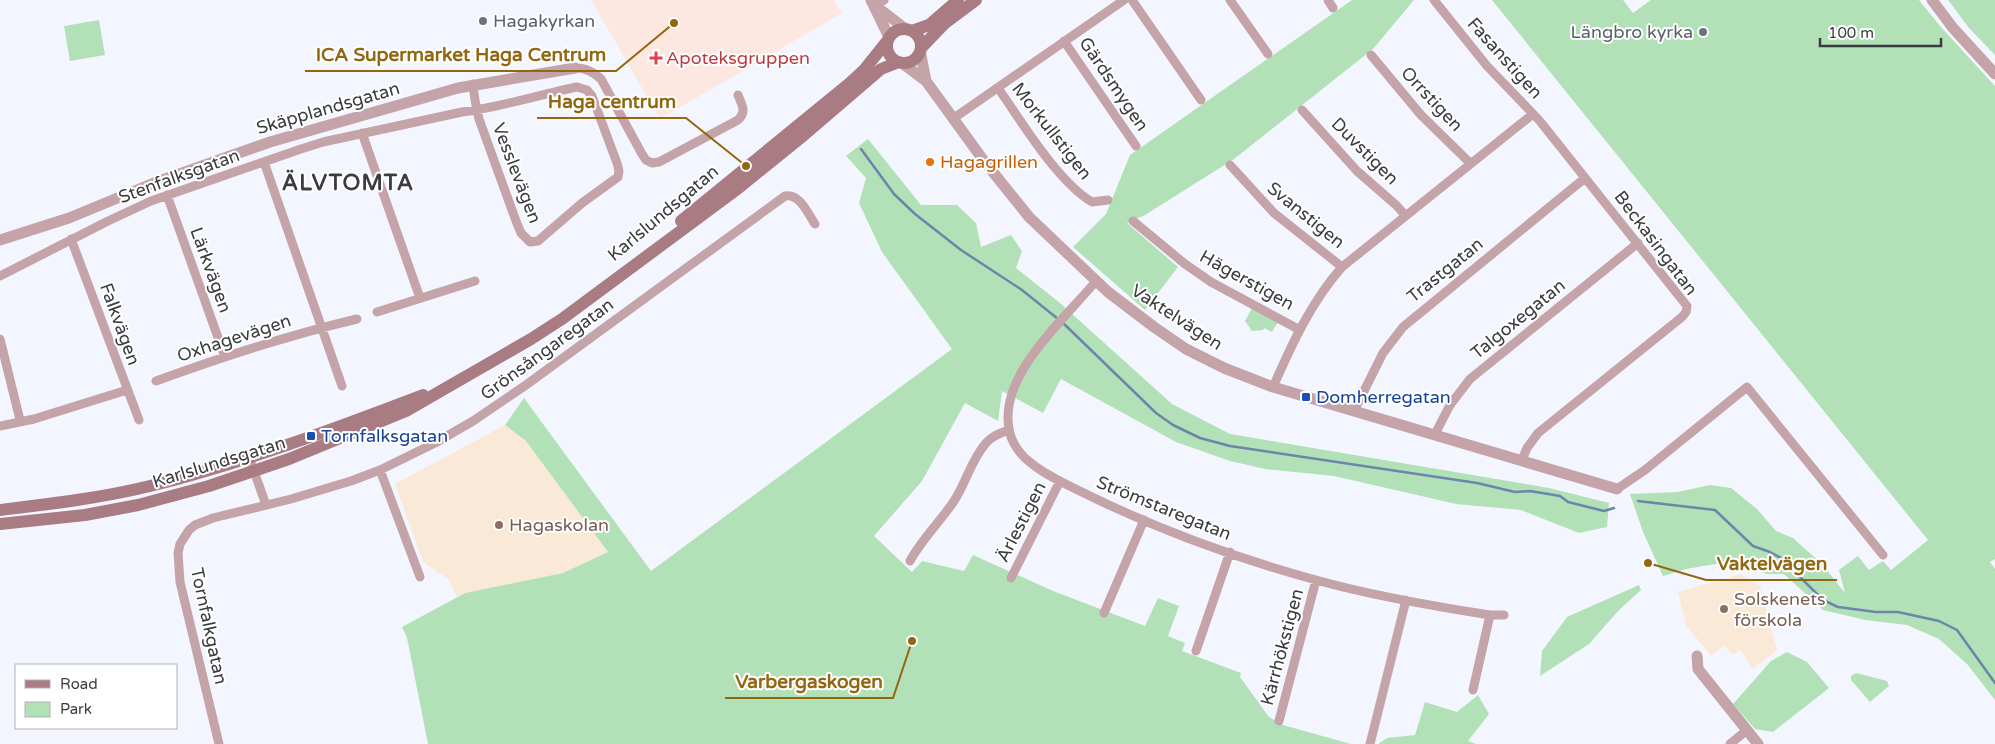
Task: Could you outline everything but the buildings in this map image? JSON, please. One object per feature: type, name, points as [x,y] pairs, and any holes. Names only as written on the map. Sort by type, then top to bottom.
[{"type":"main road","points":[[958,0],[929,25],[895,32],[889,39],[887,47],[893,59],[900,63],[912,61],[920,49],[944,24],[976,0]]},
{"type":"main road","points":[[909,30],[919,38],[920,49]]},
{"type":"main road","name":"Karlslundsgatan","points":[[594,294],[734,176],[850,83],[871,62],[889,39]]},
{"type":"main road","name":"Karlslundsgatan","points":[[0,524],[63,518],[138,505],[209,486],[254,471],[387,421],[531,339],[771,162],[881,69],[900,63]]},
{"type":"main road","name":"Karlslundsgatan","points":[[0,510],[123,492],[199,473],[373,414],[463,379]]},
{"type":"street","points":[[954,118],[1124,0]]},
{"type":"street","points":[[1132,0],[1201,100]]},
{"type":"street","points":[[1230,0],[1268,54]]},
{"type":"street","points":[[1328,0],[1334,8]]},
{"type":"street","name":"Fasanstigen","points":[[1434,0],[1487,66],[1533,114]]},
{"type":"street","points":[[1932,0],[1953,28],[1995,74]]},
{"type":"street","points":[[877,2],[909,30]]},
{"type":"street","points":[[877,2],[889,39]]},
{"type":"street","name":"Gärdsmygen","points":[[1064,41],[1136,146]]},
{"type":"street","name":"Vaktelvägen","points":[[920,49],[926,80]]},
{"type":"street","name":"Orrstigen","points":[[1371,55],[1421,116],[1470,163]]},
{"type":"street","name":"Vaktelvägen","points":[[900,63],[926,80],[984,161],[1023,210],[1096,281],[1147,322],[1186,348],[1224,368],[1273,387],[1354,412],[1436,434],[1617,489],[1645,470],[1747,387],[1883,556]]},
{"type":"street","name":"Skäpplandsgatan","points":[[0,240],[69,218],[154,183],[270,142],[472,84],[575,68],[583,68],[593,72],[601,79],[642,154],[646,160],[652,163],[663,160],[738,120],[743,116],[744,111],[738,95]]},
{"type":"street","name":"Vesslevägen","points":[[472,84],[476,110],[516,221],[525,238],[534,242],[552,230],[582,203],[618,177],[617,163],[592,96],[583,88]]},
{"type":"street","name":"Stenfalksgatan","points":[[0,276],[71,239],[167,195],[323,142],[577,87],[583,88]]},
{"type":"street","name":"Morkullstigen","points":[[998,88],[1032,137],[1081,196],[1092,202],[1108,200]]},
{"type":"street","name":"Duvstigen","points":[[1302,110],[1357,171],[1405,215]]},
{"type":"street","points":[[1273,387],[1300,330],[1320,294],[1342,267],[1533,114]]},
{"type":"street","name":"Beckasingatan","points":[[1522,460],[1530,442],[1543,429],[1686,312],[1684,301],[1533,114]]},
{"type":"street","points":[[362,133],[420,298]]},
{"type":"street","points":[[264,162],[342,386]]},
{"type":"street","name":"Svanstigen","points":[[1230,166],[1274,213],[1342,267]]},
{"type":"street","name":"Trastgatan","points":[[1354,412],[1383,353],[1403,327],[1585,178]]},
{"type":"street","name":"Lärkvägen","points":[[167,195],[225,357]]},
{"type":"street","name":"Grönsångaregatan","points":[[266,505],[332,487],[380,470],[416,453],[491,410],[784,196],[790,195],[795,197],[816,224]]},
{"type":"street","name":"Hägerstigen","points":[[1133,221],[1210,282],[1300,330]]},
{"type":"street","name":"Falkvägen","points":[[71,239],[139,420]]},
{"type":"street","name":"Talgoxegatan","points":[[1436,434],[1450,405],[1470,379],[1638,243]]},
{"type":"street","points":[[377,312],[475,281]]},
{"type":"street","name":"Strömstaregatan","points":[[1096,281],[1032,355],[1015,383],[1008,410],[1009,430],[1023,456],[1031,463],[1060,481],[1144,520],[1210,546],[1316,580],[1490,616],[1504,615]]},
{"type":"street","name":"Oxhagevägen","points":[[156,381],[321,327],[357,319]]},
{"type":"street","points":[[0,339],[20,420]]},
{"type":"street","points":[[0,426],[20,420],[34,419],[127,390]]},
{"type":"street","points":[[910,561],[918,546],[955,500],[984,445],[994,436],[1009,430]]},
{"type":"street","points":[[249,457],[266,505]]},
{"type":"street","points":[[380,470],[420,577]]},
{"type":"street","name":"Ärlestigen","points":[[1011,578],[1060,481]]},
{"type":"street","name":"Tornfalkgatan","points":[[218,744],[180,582],[178,553],[184,535],[195,525],[213,518],[266,505]]},
{"type":"street","points":[[1104,613],[1144,520]]},
{"type":"street","points":[[1196,651],[1230,552]]},
{"type":"street","name":"Kärrhökstigen","points":[[1279,721],[1316,580]]},
{"type":"street","points":[[1370,744],[1406,600]]},
{"type":"street","points":[[1473,690],[1490,616]]},
{"type":"street","points":[[1697,656],[1698,669],[1758,744]]},
{"type":"street","points":[[1730,744],[1747,730]]},
{"type":"shaded area","points":[[591,0],[834,0],[842,13],[660,119]]},
{"type":"shaded area","name":"Hagaskolan","points":[[505,425],[526,441],[608,552],[563,573],[466,593],[457,597],[449,580],[423,562],[395,484]]},
{"type":"shaded area","name":"Solskenets förskola","points":[[1741,574],[1760,586],[1777,650],[1753,669],[1740,650],[1733,655],[1724,646],[1711,656],[1686,625],[1678,592]]},
{"type":"green space","points":[[1352,0],[1414,0],[1373,49],[1234,159],[1145,215],[1127,223],[1178,267],[1145,310],[1073,247],[1106,214],[1130,155]]},
{"type":"green space","points":[[1492,0],[1623,0],[1633,13],[1651,0],[1919,0],[1995,86],[1995,559],[1990,562],[1995,569],[1995,700],[1967,664],[1939,639],[1907,625],[1865,620],[1823,610],[1784,574],[1767,574],[1733,561],[1686,569],[1663,576],[1643,532],[1630,494],[1678,492],[1710,485],[1731,488],[1757,509],[1776,531],[1793,538],[1822,564],[1845,593],[1839,570],[1858,556],[1869,570],[1883,561],[1891,570],[1928,540]]},
{"type":"green space","points":[[1948,0],[1995,0],[1995,55],[1969,28]]},
{"type":"green space","points":[[99,20],[105,55],[70,61],[64,26]]},
{"type":"green space","points":[[868,139],[921,205],[957,205],[976,223],[981,247],[1011,235],[1022,251],[1016,268],[1060,303],[1172,404],[1230,434],[1549,488],[1609,503],[1607,527],[1579,533],[1521,510],[1456,504],[1334,476],[1265,469],[1230,461],[1176,442],[1061,379],[1043,413],[1002,391],[998,421],[965,403],[922,481],[874,536],[912,572],[922,561],[964,571],[973,555],[1053,591],[1145,626],[1158,598],[1179,606],[1168,636],[1185,643],[1182,651],[1241,673],[1240,677],[1269,717],[1283,725],[1351,744],[428,744],[407,638],[402,627],[465,593],[563,573],[608,552],[526,441],[505,425],[524,398],[651,571],[952,349],[882,252],[859,203],[866,178],[846,156]]},
{"type":"green space","points":[[1251,307],[1278,322],[1272,332],[1264,328],[1263,330],[1252,331],[1245,321]]},
{"type":"green space","points":[[1639,585],[1641,590],[1619,610],[1589,644],[1540,676],[1542,651],[1567,617]]},
{"type":"green space","points":[[1787,652],[1807,662],[1829,688],[1773,732],[1755,729],[1733,704],[1771,661]]},
{"type":"green space","points":[[1856,673],[1887,681],[1889,686],[1870,702],[1851,680],[1851,676]]},
{"type":"green space","points":[[1478,695],[1489,714],[1468,741],[1476,744],[1378,744],[1387,738],[1415,735],[1425,702],[1457,712]]},
{"type":"waterway","points":[[861,149],[894,194],[915,214],[961,250],[1022,290],[1058,319]]},
{"type":"waterway","points":[[1062,322],[1156,413],[1173,425],[1200,438],[1230,446],[1477,483],[1515,492],[1530,491],[1560,496],[1568,502],[1604,511],[1614,508]]},
{"type":"waterway","points":[[1638,501],[1715,510],[1753,546],[1781,558],[1823,600],[1838,607],[1876,612],[1898,612],[1939,621],[1957,630],[1995,683]]},
{"type":"place","name":"Hagakyrkan","points":[[483,21]]},
{"type":"place","name":"ICA Supermarket Haga Centrum","points":[[674,23]]},
{"type":"place","name":"Längbro kyrka","points":[[1703,32]]},
{"type":"place","name":"Apoteksgruppen","points":[[656,58]]},
{"type":"place","name":"Hagagrillen","points":[[930,162]]},
{"type":"place","name":"Haga centrum","points":[[746,166]]},
{"type":"place","name":"Domherregatan","points":[[1306,397]]},
{"type":"place","name":"Tornfalksgatan","points":[[311,436]]},
{"type":"place","name":"Hagaskolan","points":[[499,525]]},
{"type":"place","name":"Vaktelvägen","points":[[1648,563]]},
{"type":"place","name":"Solskenets förskola","points":[[1724,609]]},
{"type":"place","name":"Varbergaskogen","points":[[912,641]]},
{"type":"district","name":"ÄLVTOMTA","points":[[348,183]]}]
